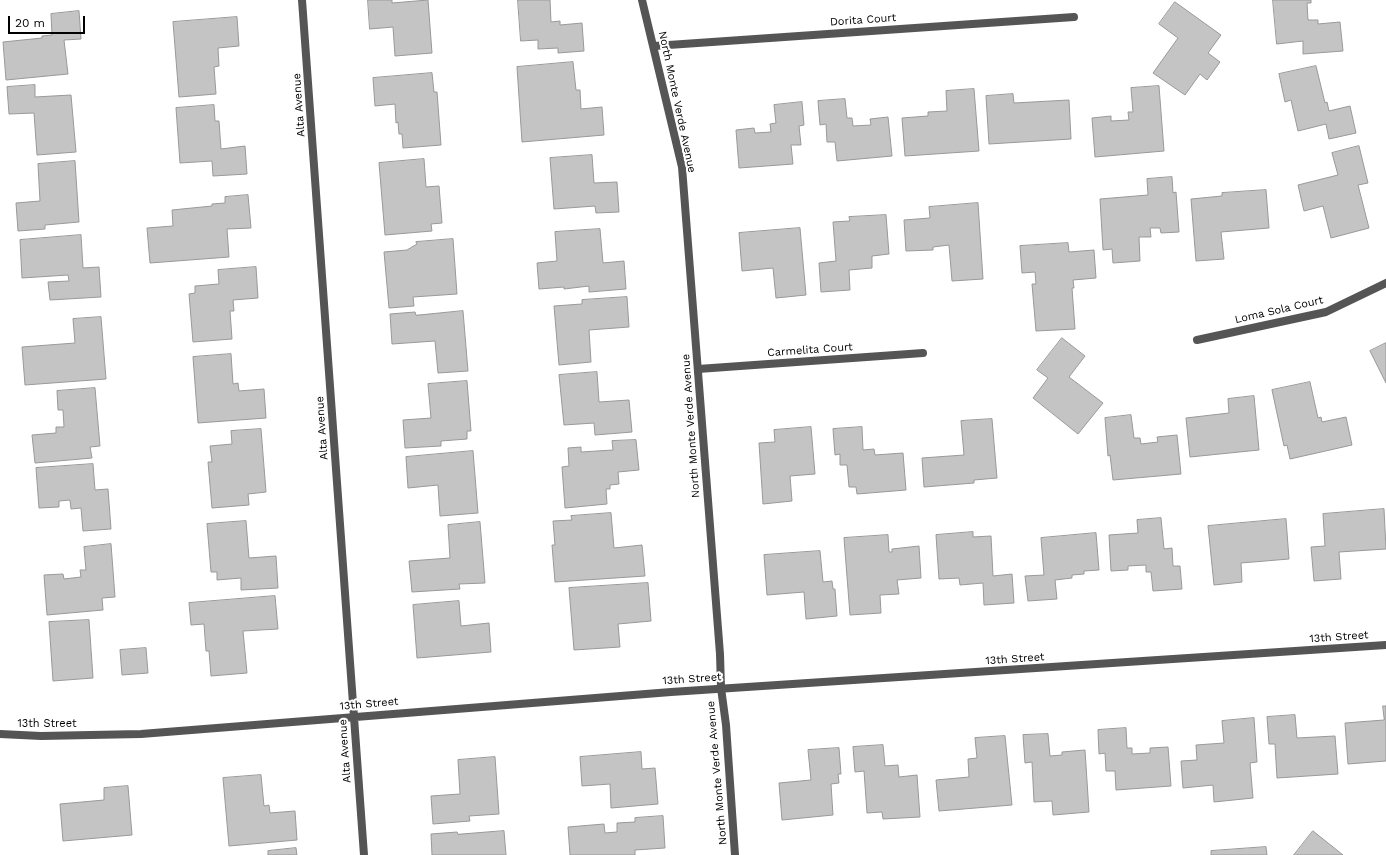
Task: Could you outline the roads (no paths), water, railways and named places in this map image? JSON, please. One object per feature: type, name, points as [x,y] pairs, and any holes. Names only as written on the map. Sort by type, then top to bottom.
[{"type":"street","name":"Alta Avenue","points":[[302,0],[364,855]]},
{"type":"street","name":"North Monte Verde Avenue","points":[[642,0],[682,167],[735,855]]},
{"type":"street","name":"Dorita Court","points":[[654,46],[1074,17]]},
{"type":"street","name":"Loma Sola Court","points":[[1197,340],[1326,312],[1386,283]]},
{"type":"street","name":"Carmelita Court","points":[[698,369],[924,353]]},
{"type":"street","name":"13th Street","points":[[0,734],[41,736],[141,734],[721,688],[758,687],[1386,645]]}]
